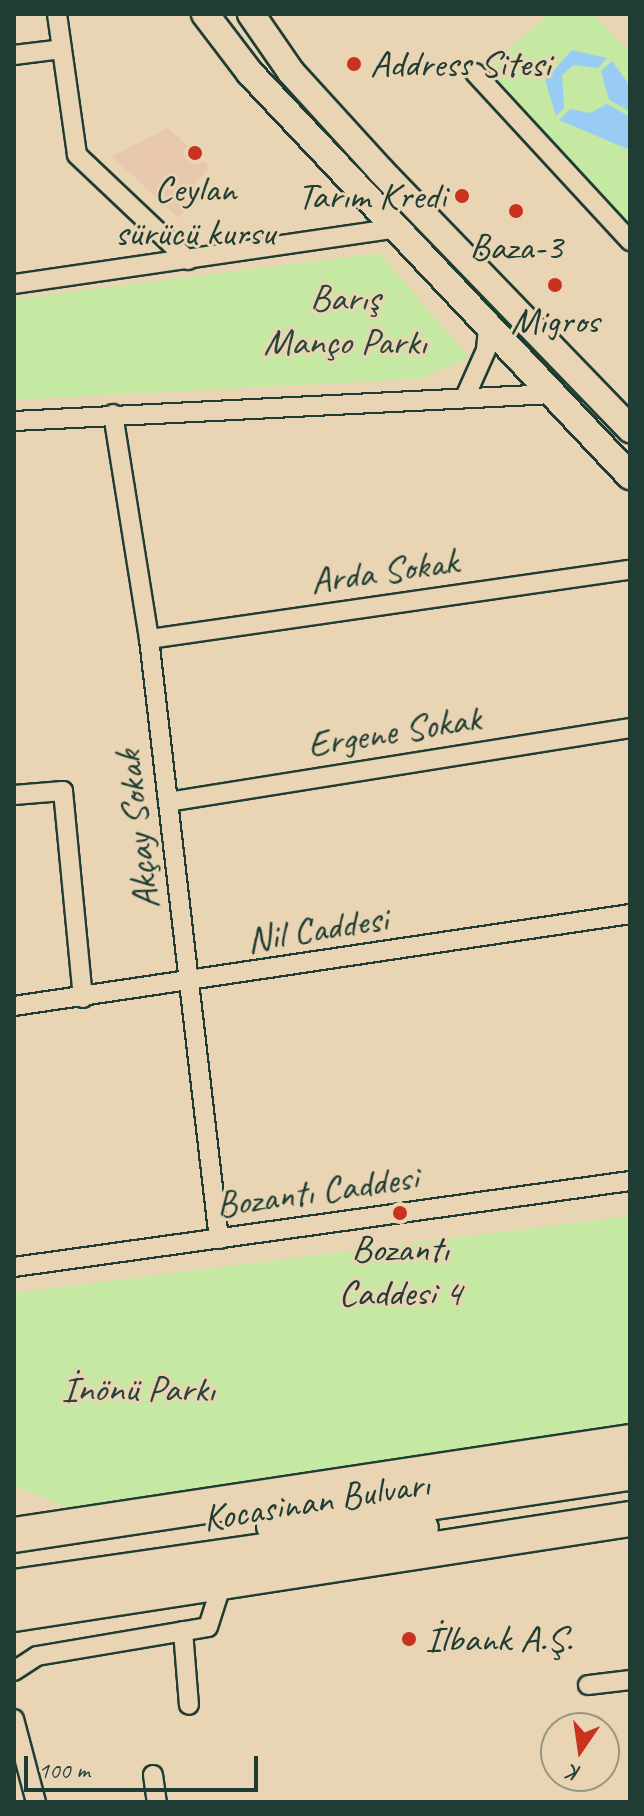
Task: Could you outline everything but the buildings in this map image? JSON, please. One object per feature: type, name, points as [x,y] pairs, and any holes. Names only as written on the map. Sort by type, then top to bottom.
[{"type":"highway","points":[[14,1535],[630,1442]]},
{"type":"highway","points":[[450,1511],[630,1449]]},
{"type":"highway","name":"Kocasinan Bulvarı","points":[[14,1587],[450,1511],[630,1473]]},
{"type":"highway","name":"Kocasinan Bulvarı","points":[[14,1564],[450,1511],[630,1496]]},
{"type":"highway","points":[[450,1511],[630,1516]]},
{"type":"highway","points":[[14,1514],[56,1529]]},
{"type":"highway","points":[[14,1614],[630,1516]]},
{"type":"highway","points":[[14,1636],[73,1605]]},
{"type":"street","points":[[57,14],[77,155],[188,260]]},
{"type":"street","points":[[205,14],[250,73],[630,476]]},
{"type":"street","points":[[251,14],[291,72],[400,192],[630,429]]},
{"type":"street","points":[[14,55],[62,49]]},
{"type":"street","points":[[475,73],[630,241]]},
{"type":"street","points":[[14,284],[396,228]]},
{"type":"street","points":[[466,395],[486,350],[488,326]]},
{"type":"street","points":[[14,421],[466,395],[552,394]]},
{"type":"street","name":"Akçay Sokak","points":[[113,414],[149,639],[219,1239]]},
{"type":"street","name":"Arda Sokak","points":[[149,639],[630,570]]},
{"type":"street","name":"Ergene Sokak","points":[[168,802],[630,728]]},
{"type":"street","points":[[14,795],[63,791],[83,998]]},
{"type":"street","name":"Nil Caddesi","points":[[14,1006],[190,984],[630,914]]},
{"type":"street","name":"Bozantı Caddesi","points":[[14,1267],[630,1181]]},
{"type":"street","points":[[14,1671],[37,1656],[183,1631],[213,1622],[222,1583]]},
{"type":"street","points":[[183,1631],[189,1705]]},
{"type":"street","points":[[588,1685],[630,1680]]},
{"type":"street","points":[[14,1719],[36,1802]]},
{"type":"street","points":[[153,1775],[157,1802]]},
{"type":"shaded area","points":[[168,128],[210,167],[188,190],[196,199],[178,218],[112,156]]},
{"type":"green space","points":[[549,14],[593,14],[630,52],[630,224],[495,84],[491,64]]},
{"type":"green space","name":"Barış Manço Parkı","points":[[379,253],[470,358],[418,379],[14,400],[14,299]]},
{"type":"green space","name":"İnönü Parkı","points":[[630,1216],[630,1430],[433,1453],[77,1511],[14,1486],[14,1293]]},
{"type":"water","points":[[572,50],[607,58],[598,68],[574,65],[562,75],[564,108],[556,116],[545,80]]},
{"type":"water","points":[[612,61],[630,86],[630,111],[609,100],[601,71]]},
{"type":"water","points":[[607,104],[630,117],[630,150],[559,120],[570,109],[590,113]]},
{"type":"place","name":"Address Sitesi","points":[[354,64]]},
{"type":"place","name":"Ceylan sürücü kursu","points":[[195,153]]},
{"type":"place","name":"Tarım Kredi","points":[[462,196]]},
{"type":"place","name":"Baza-3","points":[[516,211]]},
{"type":"place","name":"Migros","points":[[555,285]]},
{"type":"place","name":"Bozantı Caddesi 4","points":[[400,1213]]},
{"type":"place","name":"İlbank A.Ş.","points":[[409,1639]]}]
